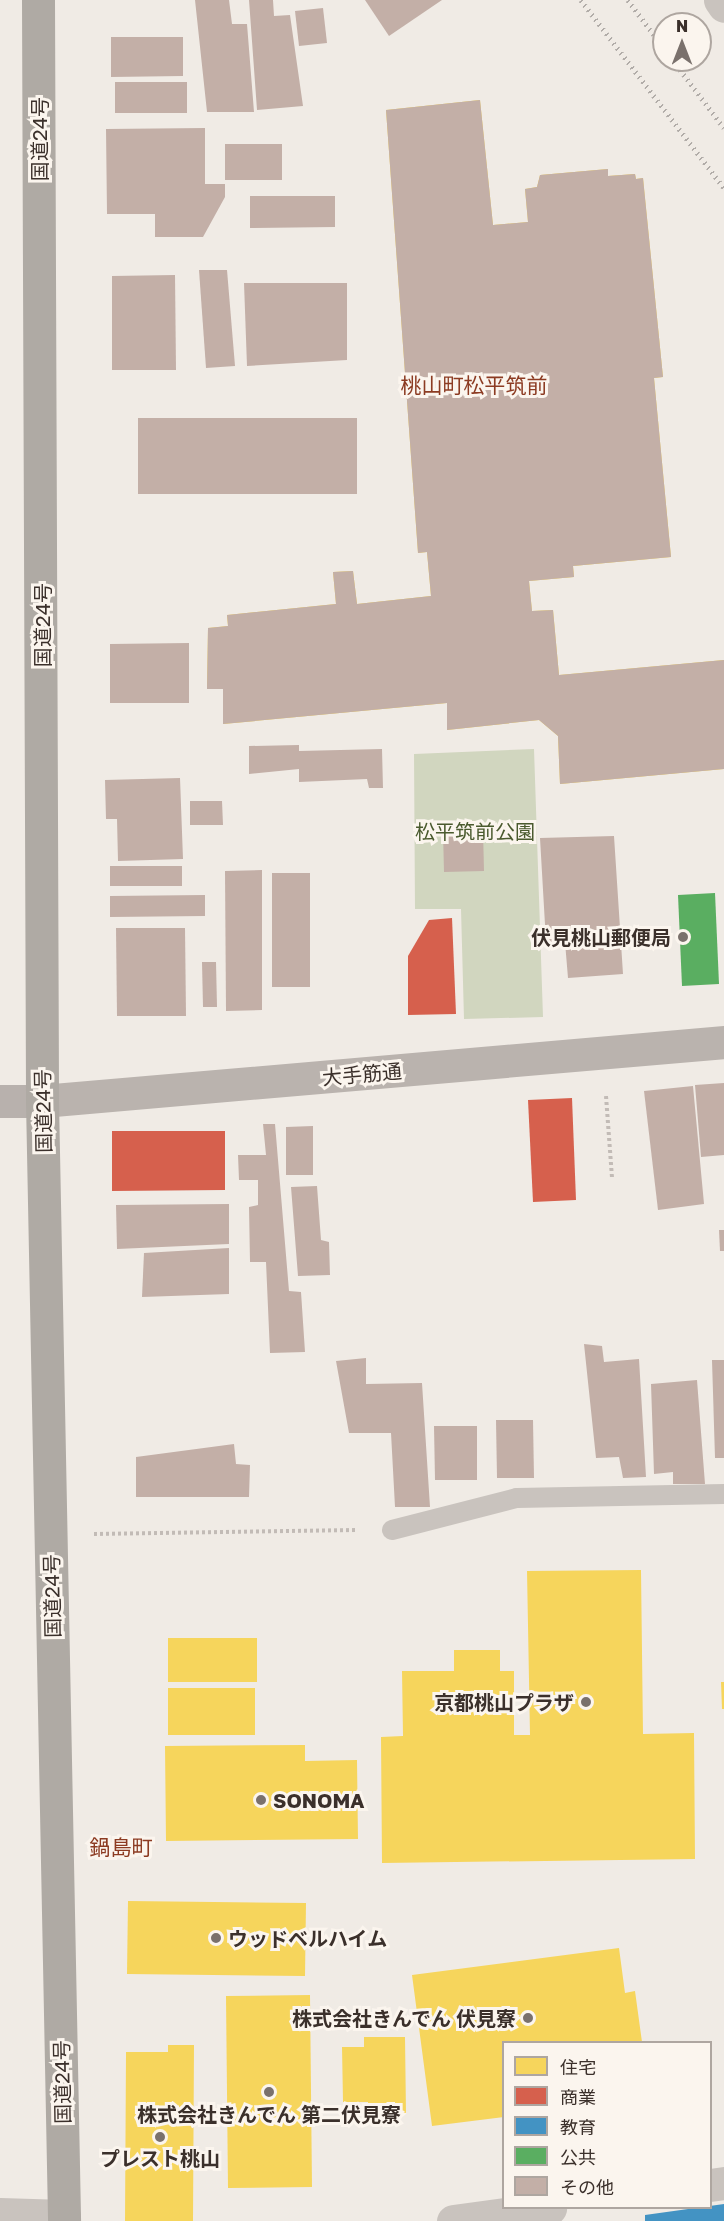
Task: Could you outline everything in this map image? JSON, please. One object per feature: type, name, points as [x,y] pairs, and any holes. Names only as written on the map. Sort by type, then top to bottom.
[{"type":"highway","name":"国道24号","points":[[38,0],[42,1101],[64,2219]]},
{"type":"main road","name":"大手筋通","points":[[0,1101],[42,1101]]},
{"type":"street","points":[[720,0],[724,6]]},
{"type":"street","name":"大手筋通","points":[[42,1101],[724,1042]]},
{"type":"street","points":[[453,2221],[543,2209]]},
{"type":"street","points":[[0,2214],[64,2219]]},
{"type":"lane","points":[[393,1530],[517,1498],[724,1494]]},
{"type":"path","points":[[606,1083],[612,1178]]},
{"type":"path","points":[[51,1535],[393,1530]]},
{"type":"green space","name":"松平筑前公園","points":[[534,749],[543,1017],[464,1019],[461,909],[415,909],[414,754]]},
{"type":"building: 住宅","points":[[480,100],[493,225],[528,222],[525,189],[537,187],[540,175],[608,169],[608,176],[635,174],[636,179],[643,178],[663,377],[654,378],[671,557],[573,566],[574,577],[529,581],[532,611],[553,610],[559,675],[724,660],[724,769],[560,784],[558,736],[539,720],[447,730],[447,703],[223,724],[223,689],[207,689],[208,628],[228,626],[227,615],[336,604],[333,572],[353,571],[357,604],[431,596],[427,552],[418,553],[386,110]],"holes":[[[530,245],[542,363],[535,363],[552,536],[523,539],[495,249]],[[507,585],[510,615],[453,620],[451,590]]]},
{"type":"building: 住宅","name":"京都桃山プラザ","points":[[641,1570],[643,1734],[694,1733],[695,1859],[382,1863],[381,1737],[403,1736],[402,1671],[454,1671],[454,1650],[500,1650],[500,1671],[514,1671],[514,1735],[530,1735],[527,1571]]},
{"type":"building: 住宅","points":[[168,1638],[257,1638],[257,1682],[168,1682]]},
{"type":"building: 住宅","points":[[721,1682],[724,1682],[724,1709],[722,1709]]},
{"type":"building: 住宅","points":[[168,1688],[255,1688],[255,1735],[168,1735]]},
{"type":"building: 住宅","name":"SONOMA","points":[[305,1745],[305,1761],[357,1760],[358,1839],[166,1841],[165,1746]]},
{"type":"building: 住宅","name":"ウッドベルハイム","points":[[128,1901],[306,1903],[305,1976],[127,1974]]},
{"type":"building: 住宅","name":"株式会社きんでん 伏見寮","points":[[619,1948],[625,1993],[635,1991],[642,2041],[502,2041],[502,2117],[432,2126],[412,1975]]},
{"type":"building: 住宅","name":"株式会社きんでん 第二伏見寮","points":[[310,1995],[312,2187],[228,2188],[226,1996]]},
{"type":"building: 住宅","points":[[364,2037],[405,2037],[406,2114],[368,2114],[368,2102],[343,2102],[342,2047],[364,2047]]},
{"type":"building: 住宅","name":"プレスト桃山","points":[[168,2045],[194,2045],[193,2221],[125,2221],[126,2052],[168,2052]]},
{"type":"building: 商業","points":[[452,918],[456,1014],[408,1015],[408,956],[429,920]]},
{"type":"building: 商業","points":[[572,1098],[576,1200],[533,1202],[528,1100]]},
{"type":"building: 商業","points":[[112,1131],[225,1131],[225,1190],[112,1191]]},
{"type":"building: 教育","points":[[724,2204],[724,2221],[645,2221],[645,2215],[688,2209],[712,2209],[712,2206]]},
{"type":"building: 公共","points":[[715,893],[719,984],[682,986],[678,895]]},
{"type":"building: その他","points":[[195,0],[229,0],[232,24],[247,24],[254,112],[207,112]]},
{"type":"building: その他","points":[[249,0],[273,0],[274,16],[290,15],[303,106],[257,110]]},
{"type":"building: その他","points":[[365,0],[442,0],[389,36]]},
{"type":"building: その他","points":[[323,8],[327,43],[299,46],[295,11]]},
{"type":"building: その他","points":[[111,37],[183,37],[183,76],[111,77]]},
{"type":"building: その他","points":[[115,82],[187,82],[187,113],[115,113]]},
{"type":"building: その他","points":[[480,100],[493,225],[528,222],[525,189],[537,187],[540,175],[608,169],[608,176],[635,174],[636,179],[643,178],[663,377],[654,378],[671,557],[573,566],[574,577],[529,581],[532,611],[553,610],[559,675],[724,660],[724,769],[560,784],[558,736],[539,720],[447,730],[447,703],[223,724],[223,689],[207,689],[208,628],[228,626],[227,615],[336,604],[333,572],[353,571],[357,604],[431,596],[427,552],[418,553],[386,110]]},
{"type":"building: その他","points":[[205,128],[205,184],[225,184],[225,197],[203,237],[155,237],[155,214],[107,214],[106,129]]},
{"type":"building: その他","points":[[225,144],[282,144],[282,180],[225,180]]},
{"type":"building: その他","points":[[250,196],[335,196],[335,227],[250,228]]},
{"type":"building: その他","points":[[199,270],[227,270],[235,366],[206,368]]},
{"type":"building: その他","points":[[175,275],[176,370],[112,370],[112,276]]},
{"type":"building: その他","points":[[244,283],[347,283],[347,360],[247,366]]},
{"type":"building: その他","points":[[138,418],[357,418],[357,494],[138,494]]},
{"type":"building: その他","points":[[189,643],[189,703],[110,703],[110,644]]},
{"type":"building: その他","points":[[299,745],[299,751],[382,749],[383,788],[369,788],[367,779],[299,782],[299,769],[249,774],[249,746]]},
{"type":"building: その他","points":[[180,778],[183,859],[118,861],[117,819],[106,819],[105,780]]},
{"type":"building: その他","points":[[190,801],[222,801],[223,825],[190,825]]},
{"type":"building: その他","points":[[483,830],[484,871],[444,872],[443,831]]},
{"type":"building: その他","points":[[614,836],[623,974],[568,978],[565,942],[546,942],[540,838]]},
{"type":"building: その他","points":[[110,866],[182,866],[182,886],[110,886]]},
{"type":"building: その他","points":[[262,870],[262,1010],[226,1011],[225,871]]},
{"type":"building: その他","points":[[272,873],[310,873],[310,987],[272,987]]},
{"type":"building: その他","points":[[205,895],[205,916],[110,917],[110,896]]},
{"type":"building: その他","points":[[116,928],[185,928],[186,1016],[117,1016]]},
{"type":"building: その他","points":[[202,962],[216,962],[217,1007],[203,1007]]},
{"type":"building: その他","points":[[724,1083],[724,1155],[701,1157],[695,1085]]},
{"type":"building: その他","points":[[693,1086],[704,1204],[658,1210],[644,1091]]},
{"type":"building: その他","points":[[263,1124],[275,1124],[289,1291],[301,1292],[305,1352],[270,1353],[266,1262],[250,1262],[249,1207],[258,1205],[258,1180],[239,1180],[238,1155],[266,1155]]},
{"type":"building: その他","points":[[313,1126],[313,1175],[286,1175],[286,1127]]},
{"type":"building: その他","points":[[317,1186],[321,1240],[329,1242],[330,1275],[298,1276],[291,1187]]},
{"type":"building: その他","points":[[229,1204],[229,1244],[117,1249],[116,1205]]},
{"type":"building: その他","points":[[719,1230],[724,1230],[724,1251],[720,1251]]},
{"type":"building: その他","points":[[229,1248],[229,1294],[142,1297],[144,1253]]},
{"type":"building: その他","points":[[584,1344],[602,1346],[604,1362],[639,1359],[646,1477],[623,1478],[619,1457],[596,1458]]},
{"type":"building: その他","points":[[366,1358],[366,1384],[422,1383],[430,1507],[395,1507],[391,1433],[349,1433],[336,1361]]},
{"type":"building: その他","points":[[712,1360],[724,1360],[724,1458],[715,1458]]},
{"type":"building: その他","points":[[697,1380],[705,1484],[673,1484],[673,1472],[654,1474],[651,1384]]},
{"type":"building: その他","points":[[496,1420],[533,1420],[534,1478],[497,1478]]},
{"type":"building: その他","points":[[434,1426],[477,1426],[477,1480],[435,1480]]},
{"type":"building: その他","points":[[234,1444],[236,1464],[250,1465],[249,1497],[136,1497],[136,1457]]},
{"type":"railway","points":[[581,0],[724,188]]},
{"type":"railway","points":[[628,0],[652,32]]},
{"type":"railway","points":[[682,72],[724,128]]},
{"type":"place","name":"伏見桃山郵便局","points":[[683,937]]},
{"type":"place","name":"京都桃山プラザ","points":[[586,1702]]},
{"type":"place","name":"SONOMA","points":[[261,1800]]},
{"type":"place","name":"ウッドベルハイム","points":[[216,1938]]},
{"type":"place","name":"株式会社きんでん 伏見寮","points":[[528,2018]]},
{"type":"place","name":"株式会社きんでん 第二伏見寮","points":[[269,2092]]},
{"type":"place","name":"プレスト桃山","points":[[160,2137]]},
{"type":"district","name":"桃山町松平筑前","points":[[474,385]]},
{"type":"district","name":"鍋島町","points":[[121,1847]]}]
